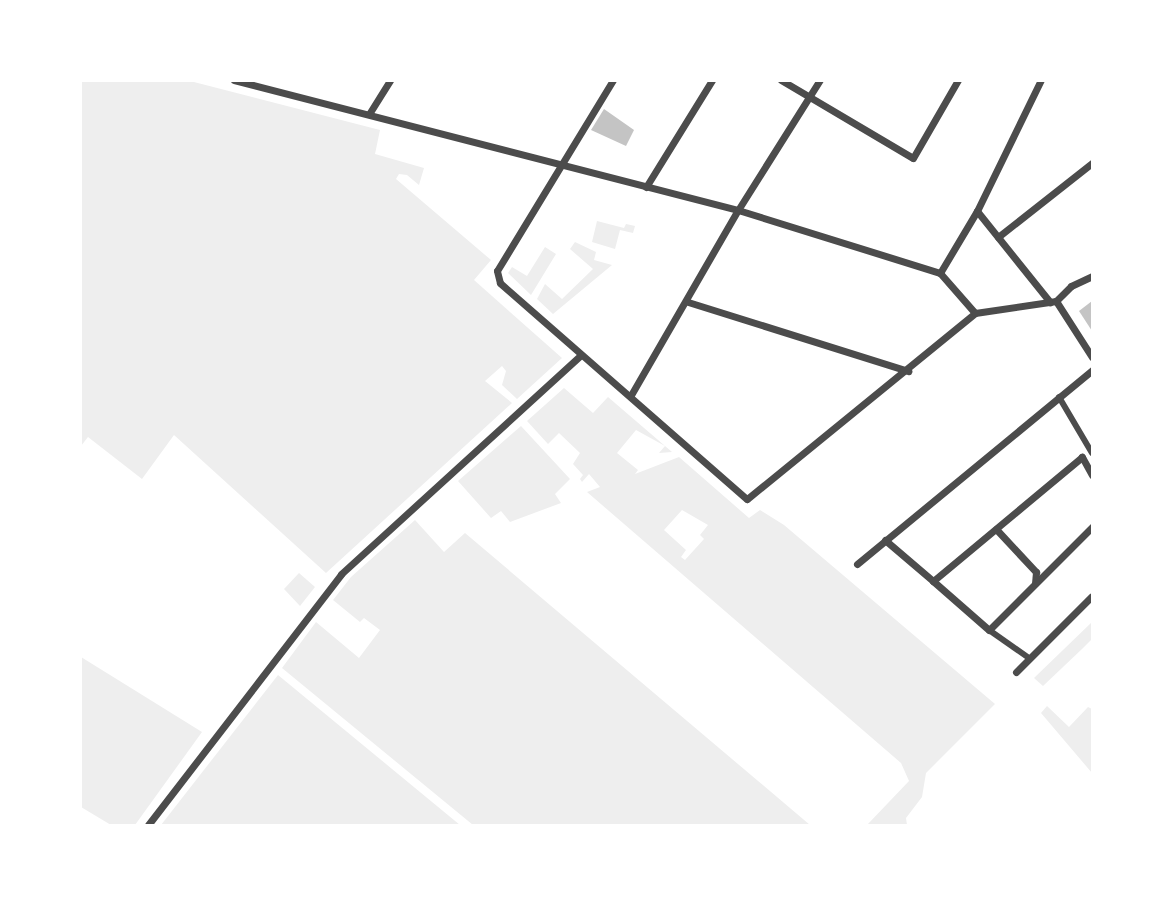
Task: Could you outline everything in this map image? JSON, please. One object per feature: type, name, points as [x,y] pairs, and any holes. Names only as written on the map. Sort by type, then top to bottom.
[{"type":"street","points":[[234,80],[738,210],[940,273],[975,313]]},
{"type":"street","points":[[369,114],[390,80]]},
{"type":"street","points":[[613,80],[558,165],[497,271],[500,283],[747,499],[908,371],[975,313],[1053,301],[1072,286],[1093,276]]},
{"type":"street","points":[[646,187],[712,80]]},
{"type":"street","points":[[781,80],[913,158],[958,80]]},
{"type":"street","points":[[631,395],[688,302],[738,210],[820,80]]},
{"type":"street","points":[[940,273],[977,211],[1040,83],[1030,80]]},
{"type":"street","points":[[999,237],[1093,163]]},
{"type":"street","points":[[977,211],[1053,301],[1093,356]]},
{"type":"street","points":[[688,302],[908,371]]},
{"type":"street","points":[[148,825],[341,574],[581,355]]},
{"type":"street","points":[[857,564],[1093,370]]},
{"type":"street","points":[[1059,397],[1093,453]]},
{"type":"street","points":[[933,582],[1082,457],[1093,474]]},
{"type":"street","points":[[989,630],[1093,527]]},
{"type":"street","points":[[996,529],[1036,572],[1035,584]]},
{"type":"street","points":[[885,540],[989,630],[1029,658]]},
{"type":"street","points":[[1016,672],[1093,596]]},
{"type":"shaded area","points":[[81,80],[190,81],[380,130],[375,154],[424,168],[419,185],[407,175],[399,174],[396,179],[491,260],[474,280],[562,358],[517,399],[502,385],[506,371],[502,366],[485,381],[512,403],[326,573],[174,435],[142,479],[88,437],[81,446]]},
{"type":"shaded area","points":[[597,221],[624,228],[626,224],[635,226],[633,233],[620,230],[615,249],[592,242]]},
{"type":"shaded area","points":[[575,242],[596,252],[594,260],[612,265],[553,314],[537,299],[545,284],[562,299],[593,269],[570,249]]},
{"type":"shaded area","points":[[545,247],[556,254],[531,295],[508,273],[512,267],[527,276]]},
{"type":"shaded area","points":[[564,388],[593,413],[608,397],[672,452],[659,453],[665,446],[636,430],[617,453],[638,470],[635,474],[679,457],[749,518],[760,510],[784,525],[995,704],[926,773],[922,797],[906,818],[907,825],[867,825],[909,781],[901,763],[587,492],[600,487],[589,474],[582,482],[580,479],[583,475],[573,464],[580,453],[559,433],[548,444],[527,421]],"holes":[[[682,510],[708,525],[700,535],[704,539],[685,560],[681,557],[686,550],[664,530]]]},
{"type":"shaded area","points":[[521,426],[570,479],[555,494],[561,503],[510,522],[501,511],[491,518],[458,481]]},
{"type":"shaded area","points":[[415,520],[444,552],[465,533],[810,825],[473,825],[282,668],[316,622],[359,658],[380,630],[364,618],[360,622],[333,600],[351,577]]},
{"type":"shaded area","points":[[299,573],[315,587],[300,606],[284,589]]},
{"type":"shaded area","points":[[1092,622],[1092,639],[1082,649],[1043,686],[1034,678]]},
{"type":"shaded area","points":[[81,657],[202,732],[135,825],[111,825],[81,807]]},
{"type":"shaded area","points":[[278,675],[460,825],[161,825]]},
{"type":"shaded area","points":[[1047,706],[1069,727],[1088,707],[1092,709],[1092,773],[1041,713]]},
{"type":"building","points":[[604,109],[634,130],[626,146],[591,130]]},
{"type":"building","points":[[1092,301],[1092,331],[1079,311]]}]
